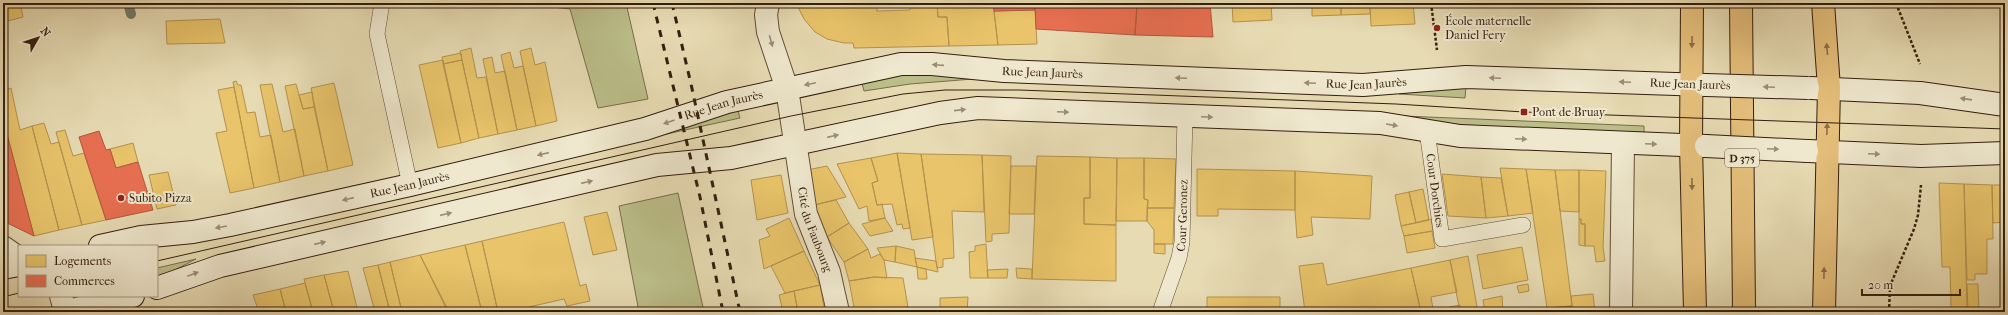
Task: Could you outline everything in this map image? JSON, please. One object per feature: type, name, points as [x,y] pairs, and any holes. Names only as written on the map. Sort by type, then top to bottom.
[{"type":"main road","name":"Cité du Faubourg","points":[[768,3],[766,15],[768,32],[787,89],[806,214],[829,272],[838,312]]},
{"type":"main road","points":[[1692,3],[1698,85],[1695,312]]},
{"type":"main road","name":"D 375","points":[[1741,3],[1744,312]]},
{"type":"main road","points":[[1823,3],[1829,88],[1817,151],[1824,312]]},
{"type":"main road","name":"Rue Jean Jaurès","points":[[105,245],[141,237],[193,232],[230,225],[410,185],[645,130],[727,102],[901,64],[1004,71],[1363,84],[1466,76],[1698,85],[1829,88],[1920,93],[2005,105]]},
{"type":"main road","points":[[158,288],[220,266],[657,165],[721,160],[940,113],[978,108],[1380,123],[1460,136],[1921,156],[2005,153]]},
{"type":"main road","points":[[1621,312],[1623,143]]},
{"type":"main road","points":[[3,247],[18,257]]},
{"type":"main road","points":[[3,268],[18,265]]},
{"type":"main road","points":[[61,297],[65,312],[129,297]]},
{"type":"lane","points":[[382,3],[377,34],[410,185]]},
{"type":"lane","name":"Cour Geronez","points":[[1160,312],[1179,258],[1182,242],[1185,116]]},
{"type":"lane","name":"Cour Dorchies","points":[[1427,131],[1442,239],[1524,225]]},
{"type":"path","points":[[1431,3],[1440,78]]},
{"type":"path","points":[[1896,3],[1920,64]]},
{"type":"path","points":[[1889,312],[1890,286],[1909,244],[1918,215],[1922,177]]},
{"type":"green space","points":[[535,3],[626,3],[648,99],[598,108],[570,9],[536,5]]},
{"type":"green space","points":[[905,73],[953,75],[973,79],[910,84],[864,91],[861,80]]},
{"type":"green space","points":[[1466,86],[1465,98],[1399,94],[1428,89]]},
{"type":"green space","points":[[737,107],[740,118],[662,135],[704,118]]},
{"type":"green space","points":[[1404,116],[1644,126],[1644,133],[1456,125]]},
{"type":"green space","points":[[678,193],[704,312],[639,312],[619,206]]},
{"type":"green space","points":[[196,259],[158,278],[158,268]]},
{"type":"building: Logements","points":[[3,3],[20,3],[23,17],[4,22]]},
{"type":"building: Logements","points":[[796,3],[877,3],[877,11],[910,10],[910,3],[937,3],[938,17],[947,17],[949,46],[854,48],[853,43],[844,43],[827,39],[815,32],[804,19]]},
{"type":"building: Logements","points":[[937,3],[993,3],[998,45],[949,46],[947,17],[938,17]]},
{"type":"building: Logements","points":[[1232,3],[1271,3],[1272,20],[1233,22]]},
{"type":"building: Logements","points":[[1312,3],[1341,3],[1341,15],[1312,16]]},
{"type":"building: Logements","points":[[1341,3],[1370,3],[1370,14],[1341,15]]},
{"type":"building: Logements","points":[[1370,3],[1413,3],[1415,24],[1371,26]]},
{"type":"building: Logements","points":[[1035,10],[1037,44],[998,45],[994,11]]},
{"type":"building: Logements","points":[[220,19],[225,43],[167,44],[166,21]]},
{"type":"building: Logements","points":[[471,48],[477,78],[486,77],[498,134],[479,138],[460,51]]},
{"type":"building: Logements","points":[[531,48],[535,65],[545,62],[557,121],[536,126],[520,51]]},
{"type":"building: Logements","points":[[510,52],[514,68],[523,66],[536,126],[517,130],[501,55]]},
{"type":"building: Logements","points":[[461,53],[462,60],[443,64],[442,57]]},
{"type":"building: Logements","points":[[492,57],[495,73],[505,71],[517,130],[498,134],[483,59]]},
{"type":"building: Logements","points":[[443,60],[461,143],[438,148],[419,65]]},
{"type":"building: Logements","points":[[462,60],[479,138],[461,143],[443,64]]},
{"type":"building: Logements","points":[[236,81],[238,85],[241,85],[247,113],[255,112],[260,137],[271,135],[280,182],[254,188],[233,82]]},
{"type":"building: Logements","points":[[334,83],[353,165],[328,171],[311,88]]},
{"type":"building: Logements","points":[[272,84],[283,132],[295,129],[304,176],[280,182],[260,85]]},
{"type":"building: Logements","points":[[296,84],[303,109],[314,107],[328,171],[304,176],[285,86]]},
{"type":"building: Logements","points":[[234,87],[254,188],[230,193],[216,133],[227,131],[218,90]]},
{"type":"building: Logements","points":[[11,88],[20,130],[32,126],[59,230],[34,236],[3,119],[3,91]]},
{"type":"building: Logements","points":[[312,92],[314,107],[303,109],[299,95]]},
{"type":"building: Logements","points":[[44,123],[51,144],[59,142],[82,225],[59,230],[32,126]]},
{"type":"building: Logements","points":[[65,130],[73,156],[84,153],[106,220],[82,225],[56,132]]},
{"type":"building: Logements","points":[[133,143],[138,162],[116,168],[110,149]]},
{"type":"building: Logements","points":[[897,153],[910,228],[903,229],[902,224],[897,225],[892,204],[877,205],[872,183],[878,181],[871,158]]},
{"type":"building: Logements","points":[[897,153],[921,154],[933,237],[912,240]]},
{"type":"building: Logements","points":[[921,154],[982,155],[984,212],[952,211],[954,258],[943,259],[943,267],[937,268]]},
{"type":"building: Logements","points":[[982,155],[1011,156],[1009,233],[992,234],[992,241],[986,242]]},
{"type":"building: Logements","points":[[1037,156],[1090,157],[1090,198],[1084,198],[1084,224],[1116,225],[1116,281],[1032,279]]},
{"type":"building: Logements","points":[[1090,157],[1117,158],[1116,225],[1084,224],[1084,198],[1090,198]]},
{"type":"building: Logements","points":[[871,158],[878,181],[872,183],[877,205],[882,204],[885,218],[869,221],[867,206],[859,209],[837,164]]},
{"type":"building: Logements","points":[[1117,158],[1144,158],[1144,199],[1148,200],[1147,221],[1116,221]]},
{"type":"building: Logements","points":[[1144,158],[1176,159],[1174,208],[1147,208],[1148,200],[1144,199]]},
{"type":"building: Logements","points":[[827,166],[846,197],[810,206],[802,171]]},
{"type":"building: Logements","points":[[1011,166],[1036,166],[1034,214],[1009,214]]},
{"type":"building: Logements","points":[[1500,168],[1526,169],[1533,213],[1508,216]]},
{"type":"building: Logements","points":[[1197,169],[1295,171],[1295,210],[1218,209],[1218,216],[1197,216]]},
{"type":"building: Logements","points":[[1526,169],[1555,170],[1572,306],[1547,308]]},
{"type":"building: Logements","points":[[1555,170],[1579,170],[1579,212],[1560,211]]},
{"type":"building: Logements","points":[[1579,170],[1606,171],[1603,247],[1605,261],[1596,262],[1594,246],[1585,246],[1585,224],[1581,224],[1581,219],[1579,219]]},
{"type":"building: Logements","points":[[1295,171],[1372,176],[1370,219],[1311,217],[1313,235],[1297,238]]},
{"type":"building: Logements","points":[[168,172],[176,205],[157,209],[149,175]]},
{"type":"building: Logements","points":[[1442,174],[1481,177],[1486,218],[1448,216]]},
{"type":"building: Logements","points":[[781,175],[788,213],[757,220],[751,180]]},
{"type":"building: Logements","points":[[1481,177],[1501,178],[1508,216],[1486,218]]},
{"type":"building: Logements","points":[[1939,183],[1964,184],[1967,309],[1951,309],[1950,267],[1942,267]]},
{"type":"building: Logements","points":[[1964,184],[1992,185],[1993,239],[1987,239],[1987,274],[1975,274],[1975,280],[1967,280]]},
{"type":"building: Logements","points":[[1992,185],[2005,185],[2005,222],[1993,223]]},
{"type":"building: Logements","points":[[1423,189],[1429,220],[1416,223],[1409,192]]},
{"type":"building: Logements","points":[[1409,192],[1416,223],[1401,226],[1395,195]]},
{"type":"building: Logements","points":[[836,200],[849,223],[827,237],[810,206]]},
{"type":"building: Logements","points":[[1147,208],[1174,208],[1173,244],[1154,244],[1154,230],[1147,221]]},
{"type":"building: Logements","points":[[607,212],[617,250],[593,255],[584,217]]},
{"type":"building: Logements","points":[[789,218],[804,251],[764,269],[759,240],[770,236],[766,229]]},
{"type":"building: Logements","points":[[885,218],[893,231],[870,236],[862,224]]},
{"type":"building: Logements","points":[[1431,219],[1433,231],[1404,236],[1401,226]]},
{"type":"building: Logements","points":[[1579,219],[1581,219],[1581,224],[1585,224],[1585,246],[1579,245]]},
{"type":"building: Logements","points":[[564,222],[580,286],[586,284],[590,301],[567,306],[564,299],[529,307],[530,312],[498,312],[482,241]]},
{"type":"building: Logements","points":[[849,223],[868,249],[844,262],[827,237]]},
{"type":"building: Logements","points":[[1432,231],[1435,248],[1407,253],[1404,236]]},
{"type":"building: Logements","points":[[482,241],[498,312],[482,312],[465,245]]},
{"type":"building: Logements","points":[[986,244],[988,278],[970,278],[969,252],[975,251],[975,246]]},
{"type":"building: Logements","points":[[1154,244],[1165,244],[1165,254],[1154,253]]},
{"type":"building: Logements","points":[[465,245],[482,312],[448,312],[420,255]]},
{"type":"building: Logements","points":[[896,246],[914,250],[917,267],[895,262]]},
{"type":"building: Logements","points":[[896,246],[895,262],[884,260],[877,248]]},
{"type":"building: Logements","points":[[1522,247],[1528,280],[1483,289],[1477,255]]},
{"type":"building: Logements","points":[[868,249],[871,258],[880,254],[884,260],[887,278],[874,277],[849,281],[844,262]]},
{"type":"building: Logements","points":[[804,251],[820,285],[785,293],[771,266]]},
{"type":"building: Logements","points":[[420,255],[447,308],[431,312],[402,312],[390,262]]},
{"type":"building: Logements","points":[[1468,256],[1478,312],[1460,312],[1450,260]]},
{"type":"building: Logements","points":[[915,258],[936,261],[938,272],[917,267]]},
{"type":"building: Logements","points":[[1450,260],[1457,292],[1431,297],[1433,309],[1421,312],[1411,268]]},
{"type":"building: Logements","points":[[390,262],[402,312],[390,312],[378,265]]},
{"type":"building: Logements","points":[[1323,263],[1327,285],[1411,268],[1421,312],[1305,312],[1299,266]]},
{"type":"building: Logements","points":[[378,265],[390,312],[375,312],[363,268]]},
{"type":"building: Logements","points":[[917,267],[926,269],[927,279],[918,279]]},
{"type":"building: Logements","points":[[1016,268],[1032,269],[1032,279],[1017,278]]},
{"type":"building: Logements","points":[[1008,269],[1007,278],[988,278],[987,270]]},
{"type":"building: Logements","points":[[348,271],[358,312],[334,312],[324,275]]},
{"type":"building: Logements","points":[[324,275],[334,312],[313,312],[304,279]]},
{"type":"building: Logements","points":[[874,277],[903,278],[908,307],[879,312],[855,312],[849,281]]},
{"type":"building: Logements","points":[[305,283],[313,312],[286,312],[280,289]]},
{"type":"building: Logements","points":[[1528,284],[1529,291],[1519,293],[1517,286]]},
{"type":"building: Logements","points":[[1967,284],[1978,284],[1979,312],[1968,312]]},
{"type":"building: Logements","points":[[820,285],[825,312],[798,312],[794,291]]},
{"type":"building: Logements","points":[[280,289],[286,312],[259,312],[253,295]]},
{"type":"building: Logements","points":[[794,291],[798,312],[783,312],[779,295]]},
{"type":"building: Logements","points":[[1593,294],[1595,312],[1573,312],[1571,296]]},
{"type":"building: Logements","points":[[1502,296],[1503,312],[1485,312],[1483,300]]},
{"type":"building: Logements","points":[[968,297],[967,312],[940,312],[940,298]]},
{"type":"building: Logements","points":[[1207,297],[1280,297],[1280,312],[1207,312]]},
{"type":"building: Logements","points":[[1460,305],[1460,312],[1450,312],[1449,307]]},
{"type":"building: Logements","points":[[1572,306],[1573,312],[1558,312],[1557,307]]},
{"type":"building: Commerces","points":[[993,3],[1035,3],[1035,10],[994,11]]},
{"type":"building: Commerces","points":[[1035,3],[1137,3],[1135,35],[1036,29]]},
{"type":"building: Commerces","points":[[1166,3],[1210,3],[1213,37],[1135,35],[1137,5],[1166,5]]},
{"type":"building: Commerces","points":[[3,119],[34,236],[3,221]]},
{"type":"building: Commerces","points":[[99,131],[106,150],[110,149],[116,168],[138,162],[153,210],[106,220],[79,137]]},
{"type":"waterway","points":[[128,3],[131,14]]},
{"type":"tram line","points":[[158,261],[791,116],[903,94],[945,90],[1019,90],[1396,104],[1524,112],[2005,129]]},
{"type":"tram line","points":[[3,297],[18,293]]},
{"type":"railway","points":[[653,3],[700,197],[723,312]]},
{"type":"railway","points":[[672,3],[740,312]]},
{"type":"place","name":"École maternelle Daniel Fery","points":[[1437,28]]},
{"type":"place","name":"Pont de Bruay","points":[[1524,112]]},
{"type":"place","name":"Subito Pizza","points":[[121,198]]}]
